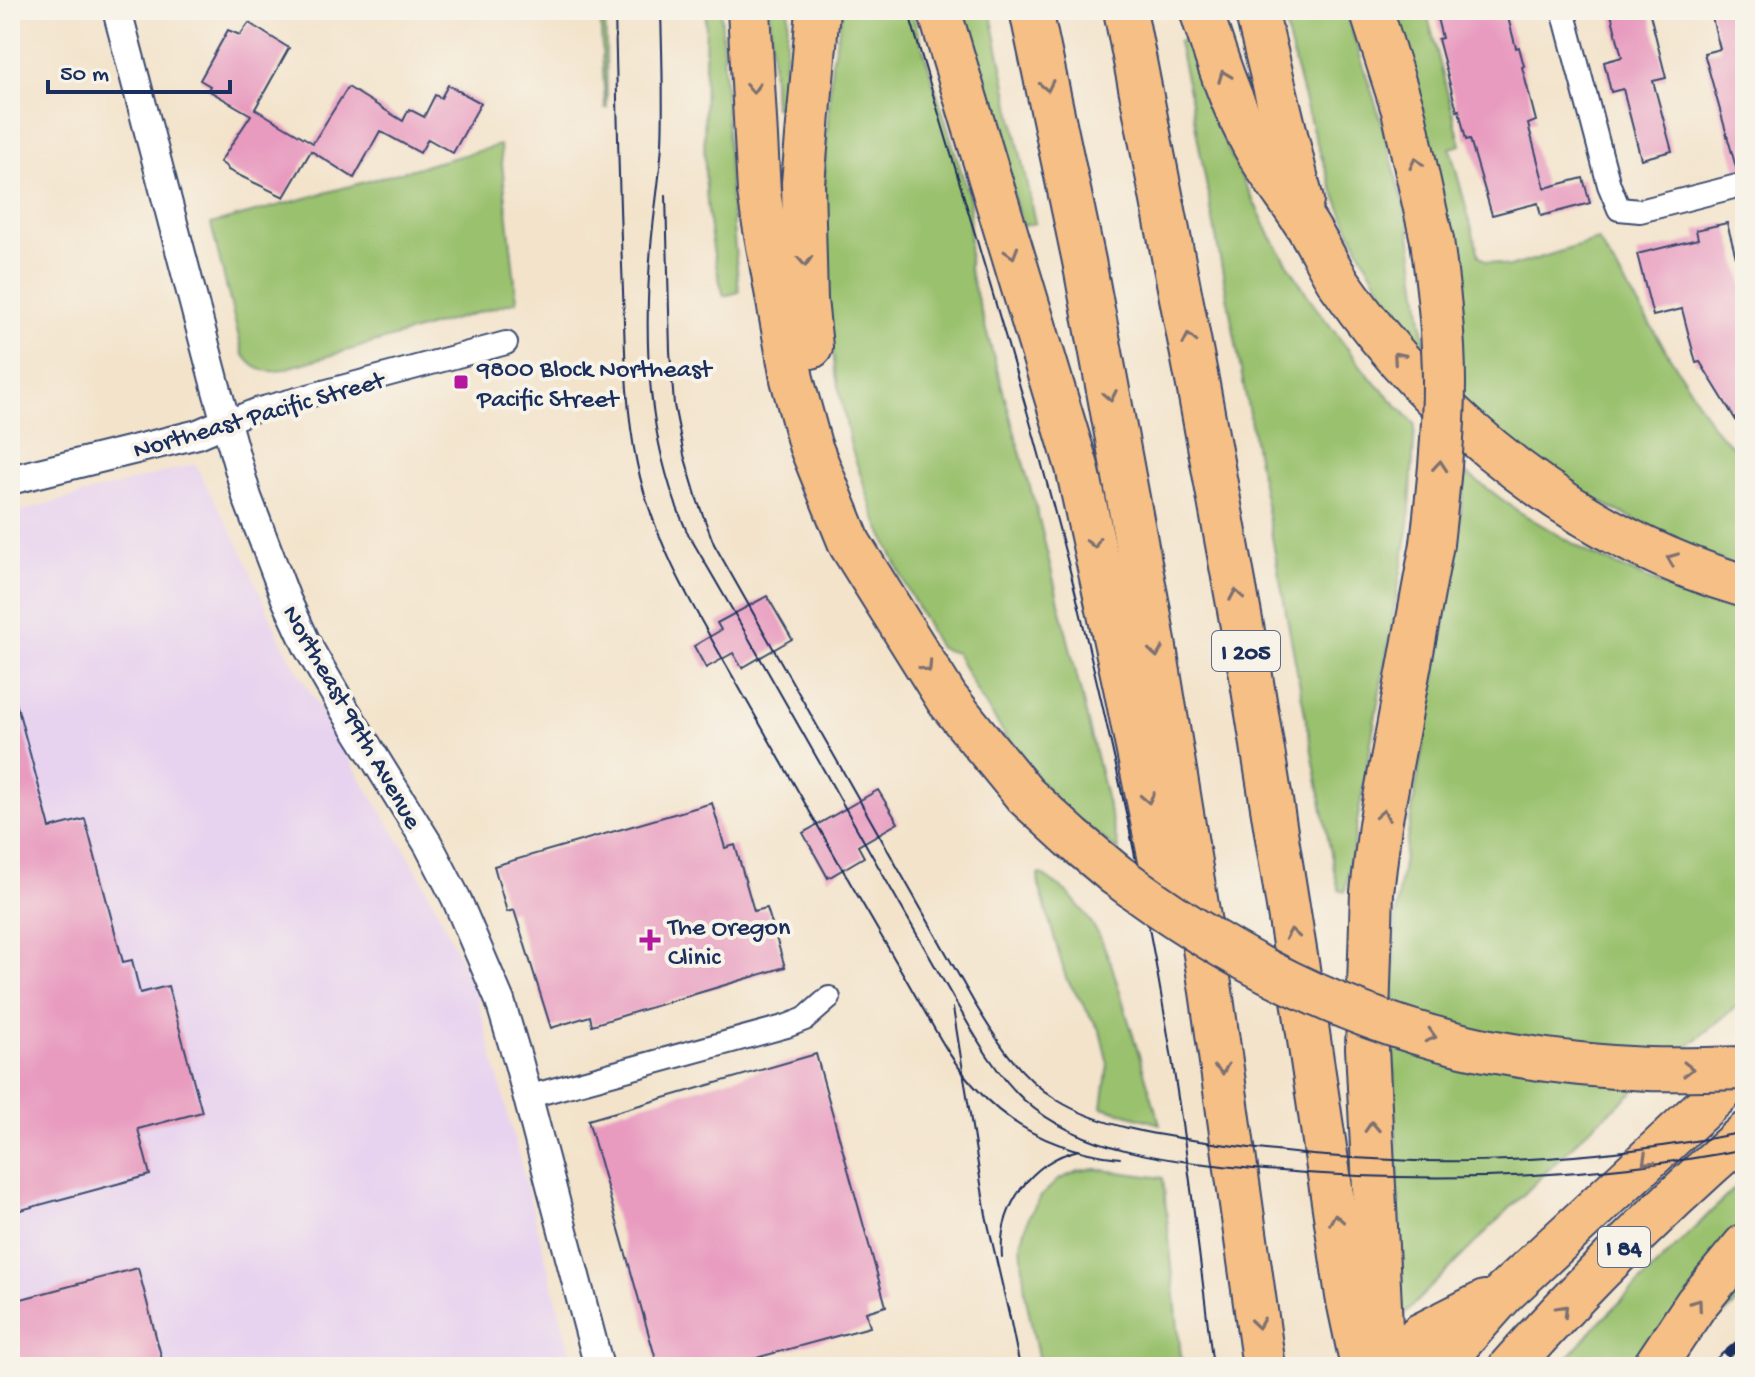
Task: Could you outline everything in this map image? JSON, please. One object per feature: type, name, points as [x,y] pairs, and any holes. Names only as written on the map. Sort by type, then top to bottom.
[{"type":"highway","points":[[749,10],[759,192],[792,379],[810,445],[850,544],[884,601],[947,699],[1025,795],[1072,838],[1153,903],[1256,964],[1317,995],[1382,1021],[1485,1050],[1590,1065],[1648,1069],[1745,1069]]},
{"type":"highway","points":[[818,10],[803,183],[806,300],[812,361],[822,414],[836,463],[884,601]]},
{"type":"highway","points":[[939,10],[1077,467],[1165,885],[1211,991]]},
{"type":"highway","points":[[1031,10],[1084,261],[1149,611],[1211,991],[1264,1367]]},
{"type":"highway","name":"I 205","points":[[1125,10],[1250,670],[1347,1296],[1362,1367]]},
{"type":"highway","points":[[1201,10],[1222,72],[1251,141],[1309,229],[1339,282],[1374,329],[1451,415],[1513,468],[1615,533],[1664,556],[1745,586]]},
{"type":"highway","points":[[1256,10],[1309,229]]},
{"type":"highway","points":[[1370,1367],[1381,1326],[1367,1048],[1372,892],[1380,825],[1432,544],[1441,462],[1444,380],[1441,305],[1432,240],[1403,110],[1371,10]]},
{"type":"highway","name":"I 84","points":[[1438,1367],[1504,1293],[1745,1069]]},
{"type":"highway","name":"I 84","points":[[1510,1367],[1654,1218],[1745,1134]]},
{"type":"highway","points":[[1654,1367],[1696,1304],[1745,1245]]},
{"type":"highway","points":[[1388,1367],[1420,1335],[1504,1293]]},
{"type":"street","name":"Northeast 99th Avenue","points":[[117,10],[247,497],[286,599],[315,659],[428,844],[456,898],[500,1001],[599,1367]]},
{"type":"street","points":[[1563,10],[1609,185],[1619,209],[1640,211],[1745,184]]},
{"type":"street","name":"Northeast Pacific Street","points":[[10,480],[198,434],[256,410],[506,343]]},
{"type":"street","points":[[527,1097],[787,1026],[805,1019],[829,998]]},
{"type":"shaded area","points":[[195,464],[240,547],[282,643],[411,859],[477,996],[574,1367],[10,1367],[10,514]]},
{"type":"green space","points":[[600,10],[605,10],[607,108],[605,108]]},
{"type":"green space","points":[[706,10],[721,10],[731,206],[739,292],[724,296],[715,262],[706,191]]},
{"type":"green space","points":[[770,10],[789,10],[781,107],[774,107]]},
{"type":"green space","points":[[843,10],[911,10],[970,200],[969,269],[1039,519],[1119,851],[1062,808],[1013,747],[978,694],[956,653],[939,648],[907,588],[875,517],[851,447],[835,369],[823,256],[832,61]]},
{"type":"green space","points":[[960,10],[990,10],[1035,223],[1022,226]]},
{"type":"green space","points":[[1282,10],[1345,10],[1381,120],[1408,220],[1425,342],[1420,344],[1392,307],[1349,228],[1317,143]]},
{"type":"green space","points":[[1392,10],[1426,10],[1461,145],[1450,148],[1479,255],[1486,261],[1510,267],[1598,240],[1712,425],[1745,456],[1745,569],[1691,549],[1573,488],[1460,405]]},
{"type":"green space","points":[[1184,39],[1226,145],[1271,237],[1314,305],[1368,375],[1415,424],[1409,524],[1345,892],[1339,890],[1335,875],[1178,42]]},
{"type":"green space","points":[[500,145],[517,301],[277,371],[261,370],[247,359],[243,354],[211,224]]},
{"type":"green space","points":[[1466,473],[1518,511],[1591,554],[1692,598],[1745,614],[1745,999],[1589,1129],[1403,1315],[1393,1059],[1398,893],[1454,564]]},
{"type":"green space","points":[[1041,874],[1068,893],[1099,935],[1111,963],[1160,1124],[1102,1107],[1108,1064],[1100,1031],[1066,978],[1039,885],[1038,875]]},
{"type":"green space","points":[[1095,1169],[1163,1178],[1182,1367],[1040,1367],[1025,1293],[1021,1244],[1029,1216],[1042,1195],[1058,1180],[1078,1171]]},
{"type":"green space","points":[[1745,1178],[1745,1297],[1660,1367],[1559,1367],[1601,1321]]},
{"type":"building","points":[[1435,10],[1506,10],[1524,66],[1536,121],[1528,124],[1545,188],[1583,178],[1590,203],[1541,216],[1538,203],[1492,215],[1470,139],[1466,140],[1457,111],[1438,39],[1442,38]]},
{"type":"building","points":[[1610,10],[1649,10],[1666,78],[1653,81],[1672,151],[1641,159],[1623,89],[1611,92],[1604,62],[1622,57]]},
{"type":"building","points":[[1710,10],[1745,10],[1745,170],[1737,171],[1704,53],[1720,49]]},
{"type":"building","points":[[249,23],[289,48],[255,109],[313,143],[348,87],[403,121],[409,109],[424,117],[435,95],[441,98],[448,85],[481,103],[453,153],[428,139],[420,153],[380,131],[354,178],[311,151],[284,197],[228,170],[220,162],[251,115],[208,90],[210,86],[200,80],[228,30],[240,35]]},
{"type":"building","points":[[1727,223],[1745,292],[1745,435],[1700,362],[1696,363],[1682,309],[1653,316],[1637,254],[1698,239],[1696,230]]},
{"type":"building","points":[[767,596],[792,639],[742,668],[733,653],[706,668],[694,646],[721,630],[717,623]]},
{"type":"building","points":[[10,702],[16,702],[50,828],[85,819],[123,962],[132,960],[140,993],[168,986],[202,1112],[138,1129],[150,1175],[10,1213]]},
{"type":"building","points":[[878,790],[898,823],[858,846],[864,857],[828,878],[803,833]]},
{"type":"building","name":"The Oregon Clinic","points":[[712,803],[725,848],[735,845],[754,911],[767,908],[785,967],[592,1025],[590,1016],[551,1028],[514,910],[507,912],[494,866]]},
{"type":"building","points":[[816,1054],[886,1306],[866,1312],[870,1327],[745,1361],[721,1367],[658,1367],[588,1120]]},
{"type":"building","points":[[138,1268],[164,1367],[10,1367],[10,1302]]},
{"type":"tram line","points":[[615,10],[628,400],[644,493],[665,550],[706,630],[958,1066],[989,1101],[1022,1127],[1059,1144],[1120,1158]]},
{"type":"tram line","points":[[661,10],[662,144],[651,246],[648,356],[656,428],[674,498],[687,532],[946,986],[984,1051],[1013,1089],[1048,1118],[1074,1133],[1103,1144],[1164,1158],[1255,1169],[1378,1177],[1501,1177],[1623,1168],[1745,1149]]},
{"type":"tram line","points":[[908,10],[1046,478],[1114,757],[1140,879],[1173,1063],[1213,1367]]},
{"type":"tram line","points":[[666,195],[674,405],[684,455],[714,544],[975,1004],[1020,1069],[1043,1091],[1075,1110],[1136,1130],[1220,1144],[1353,1158],[1418,1161],[1548,1158],[1678,1144],[1745,1132]]},
{"type":"tram line","points":[[953,1008],[986,1215],[1010,1319]]},
{"type":"tram line","points":[[1002,1257],[1006,1221],[1021,1189],[1046,1164],[1079,1150]]},
{"type":"tram line","points":[[1008,1308],[1020,1367]]},
{"type":"railway","points":[[1712,1367],[1745,1339]]},
{"type":"place","name":"9800 Block Northeast Pacific Street","points":[[461,382]]},
{"type":"place","name":"The Oregon Clinic","points":[[650,940]]}]
